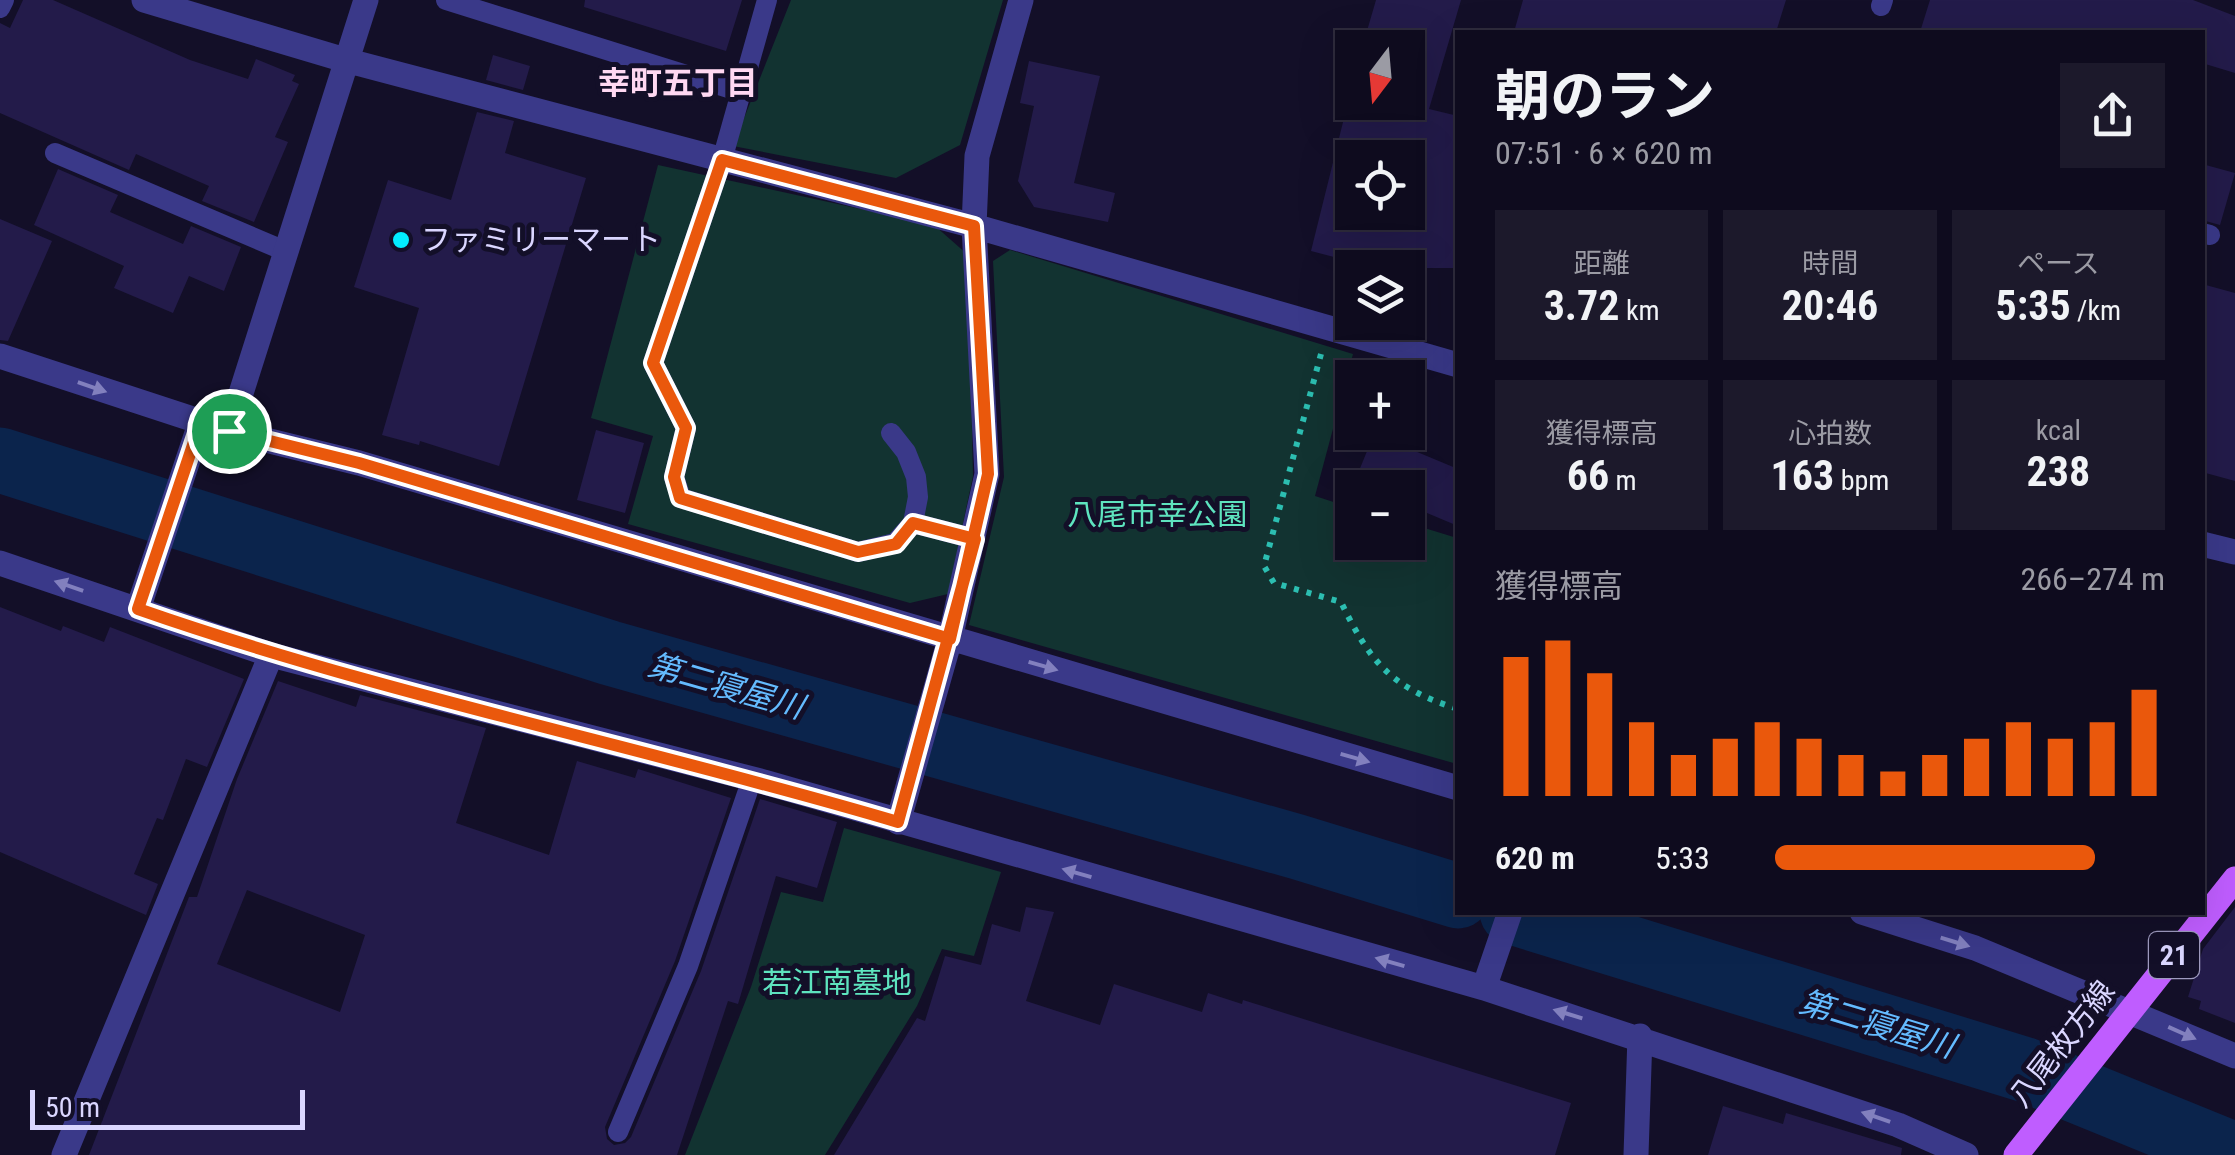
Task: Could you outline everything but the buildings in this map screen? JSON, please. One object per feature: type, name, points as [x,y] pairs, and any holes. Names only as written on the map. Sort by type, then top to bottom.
[{"type":"main road","name":"八尾枚方線","points":[[2016,1155],[2235,879]]},
{"type":"street","points":[[144,0],[345,60],[974,226],[1455,364]]},
{"type":"street","points":[[229,431],[366,0]]},
{"type":"street","points":[[898,822],[950,639],[988,474],[974,226],[978,156],[1021,0]]},
{"type":"street","points":[[0,356],[200,424],[359,463],[1455,787]]},
{"type":"street","points":[[138,609],[200,424]]},
{"type":"street","points":[[2205,545],[2235,552]]},
{"type":"street","points":[[0,563],[270,655],[752,779],[1484,988],[1640,1036],[1898,1125],[1966,1155]]},
{"type":"street","points":[[64,1155],[270,655]]},
{"type":"street","points":[[1484,988],[1509,915]]},
{"type":"street","points":[[1871,915],[1975,948],[2235,1056]]},
{"type":"street","points":[[1636,1155],[1640,1036]]},
{"type":"lane","points":[[0,8],[4,0]]},
{"type":"lane","points":[[446,0],[741,92]]},
{"type":"lane","points":[[768,0],[722,160],[653,363],[686,428],[674,477],[680,498],[858,552],[896,544],[913,523],[916,476],[906,452],[891,433]]},
{"type":"lane","points":[[55,153],[285,251]]},
{"type":"lane","points":[[913,523],[975,539]]},
{"type":"lane","points":[[618,1132],[688,966],[752,779]]},
{"type":"path","points":[[1328,329],[1264,566],[1274,583],[1341,602],[1364,650],[1392,677],[1455,708]]},
{"type":"green space","points":[[791,0],[1003,0],[960,145],[896,178],[733,146]]},
{"type":"green space","points":[[658,165],[934,225],[968,255],[973,476],[948,594],[910,603],[628,524],[653,436],[591,418]]},
{"type":"green space","name":"八尾市幸公園","points":[[1010,250],[1353,354],[1351,360],[1335,360],[1335,421],[1315,496],[1335,502],[1335,560],[1425,560],[1425,528],[1455,537],[1455,763],[969,625],[1004,477],[993,261]]},
{"type":"green space","name":"若江南墓地","points":[[844,828],[1001,872],[974,956],[942,949],[917,1006],[825,1155],[685,1155],[751,987],[781,892],[823,902]]},
{"type":"waterway","name":"第二寝屋川","points":[[0,460],[610,653],[1455,895]]},
{"type":"waterway","name":"第二寝屋川","points":[[1522,915],[2026,1070],[2235,1155]]},
{"type":"place","name":"ファミリーマート","points":[[401,240]]},
{"type":"district","name":"幸町五丁目","points":[[678,83]]},
{"type":"route","points":[[229,431],[200,424],[138,609],[270,655],[764,782],[898,822],[950,639],[975,539],[913,523],[896,544],[858,552],[680,498],[674,477],[686,428],[653,363],[722,160],[974,226],[988,474],[975,539],[950,639],[359,463],[229,431]]}]
